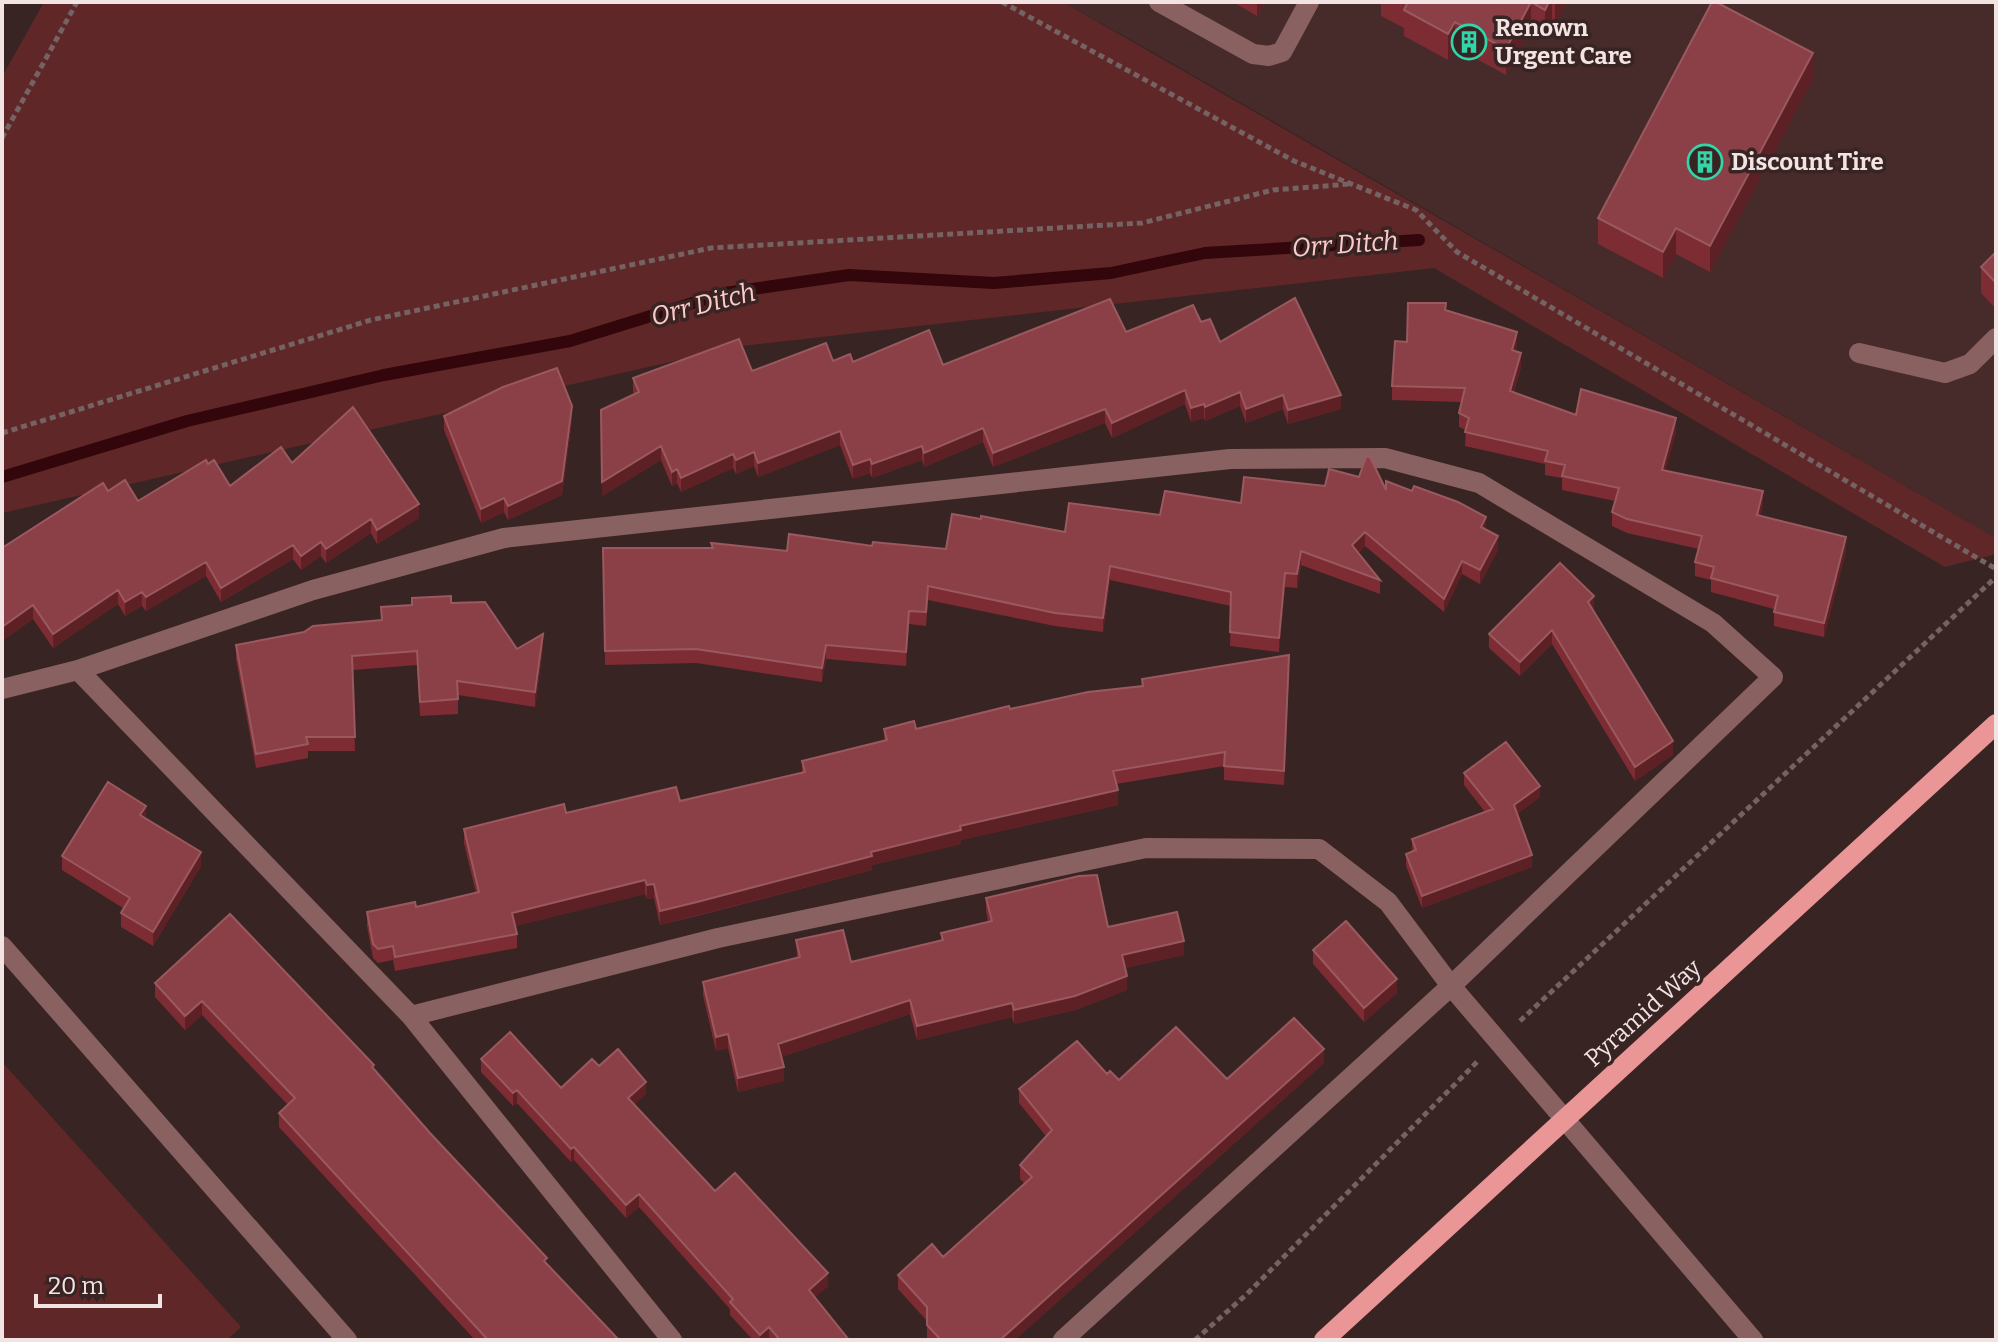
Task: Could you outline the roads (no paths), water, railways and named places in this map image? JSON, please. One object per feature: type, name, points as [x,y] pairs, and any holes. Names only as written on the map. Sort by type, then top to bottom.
[{"type":"main road","name":"Pyramid Way","points":[[1324,1340],[1564,1118],[1879,835],[1996,724]]},
{"type":"lane","points":[[1159,2],[1253,54],[1269,56],[1282,52],[1309,2]]},
{"type":"lane","points":[[1859,353],[1945,373],[1970,364],[1996,338]]},
{"type":"lane","points":[[2,689],[78,670],[313,590],[504,538],[1230,459],[1385,458],[1479,483],[1713,623],[1773,677],[1451,986],[1063,1340]]},
{"type":"lane","points":[[78,670],[411,1016],[672,1340]]},
{"type":"lane","points":[[411,1016],[718,938],[1146,848],[1319,849],[1388,902],[1451,986],[1753,1340]]},
{"type":"lane","points":[[2,946],[347,1340]]},
{"type":"waterway","name":"Orr Ditch","points":[[2,477],[187,421],[384,375],[570,341],[725,293],[849,275],[994,283],[1111,273],[1205,253],[1419,240]]},
{"type":"place","name":"Renown Urgent Care","points":[[1469,42]]},
{"type":"place","name":"Discount Tire","points":[[1705,162]]}]
